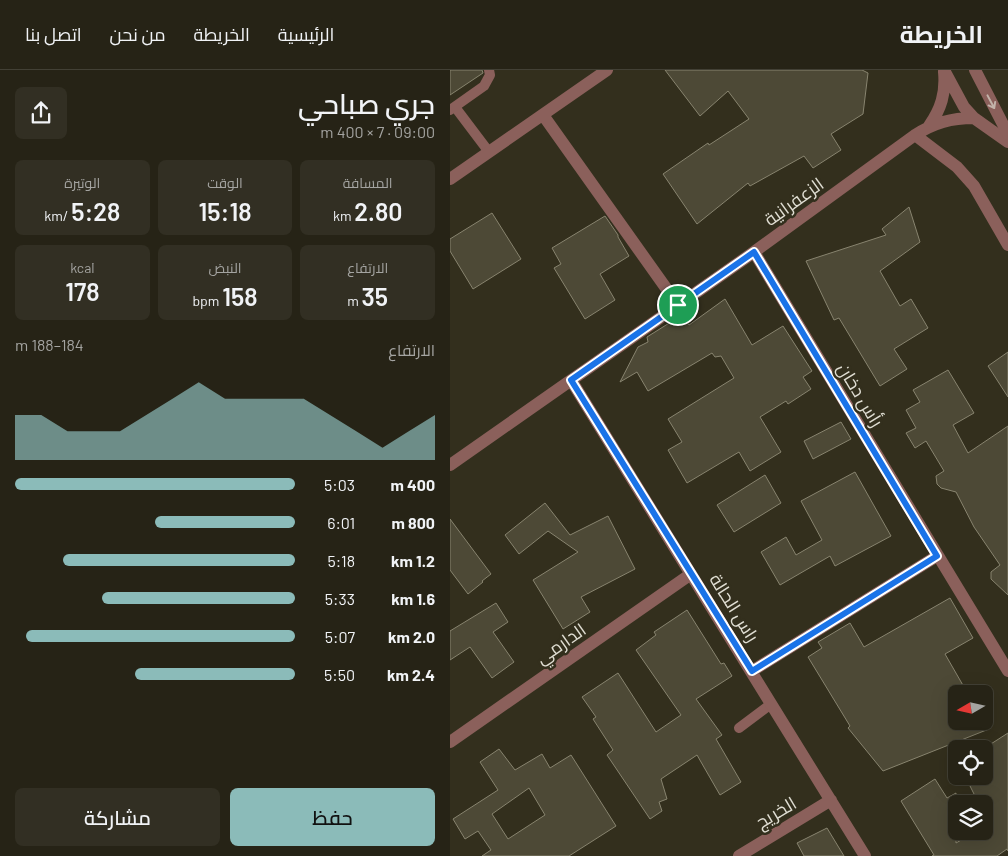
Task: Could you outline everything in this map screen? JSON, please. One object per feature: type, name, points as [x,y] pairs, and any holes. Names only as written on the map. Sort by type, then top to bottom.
[{"type":"street","points":[[450,179],[607,70]]},
{"type":"street","points":[[944,70],[964,107],[974,118],[1008,142]]},
{"type":"street","name":"الزعفرانية","points":[[450,465],[754,252],[929,126],[938,114],[943,99],[945,85],[944,70]]},
{"type":"street","points":[[975,70],[1008,134]]},
{"type":"street","points":[[543,115],[678,305]]},
{"type":"street","name":"الزعفرانية","points":[[929,126],[951,119],[974,118]]},
{"type":"street","points":[[915,136],[957,167],[974,186],[1008,245]]},
{"type":"street","name":"رأس دخان","points":[[754,252],[1008,671]]},
{"type":"street","name":"راس الحالة","points":[[571,380],[865,856]]},
{"type":"street","points":[[752,671],[937,556]]},
{"type":"street","name":"الدارمي","points":[[450,742],[691,574]]},
{"type":"street","name":"الخريج","points":[[739,856],[831,800]]},
{"type":"lane","points":[[488,70],[490,75],[484,86],[452,108],[489,152]]},
{"type":"lane","points":[[739,728],[771,704]]},
{"type":"building","points":[[450,70],[482,70],[483,73],[450,95]]},
{"type":"building","points":[[665,70],[862,70],[868,73],[863,114],[831,134],[841,150],[813,168],[804,156],[750,186],[748,183],[697,224],[663,174],[708,143],[709,145],[749,119],[728,91],[700,116]]},
{"type":"building","points":[[909,207],[920,242],[880,271],[900,306],[911,299],[928,328],[894,349],[907,369],[880,386],[839,318],[834,320],[806,261],[886,235],[882,229]]},
{"type":"building","points":[[492,213],[521,259],[473,289],[450,251],[450,239]]},
{"type":"building","points":[[605,216],[629,256],[600,274],[615,300],[585,319],[554,268],[561,264],[552,248]]},
{"type":"building","points":[[725,299],[752,345],[783,326],[812,371],[803,377],[811,389],[788,404],[786,401],[760,417],[781,452],[750,471],[739,452],[687,483],[668,450],[682,442],[668,419],[734,378],[721,356],[715,357],[712,353],[648,391],[637,372],[620,382],[638,347],[648,342],[647,337],[682,315],[689,325]]},
{"type":"building","points":[[1008,352],[1008,397],[988,366]]},
{"type":"building","points":[[948,370],[974,413],[953,425],[968,453],[1008,426],[1008,595],[991,579],[991,572],[1000,565],[974,527],[956,492],[941,488],[937,484],[936,476],[944,471],[926,441],[915,448],[906,433],[916,428],[906,410],[920,402],[913,390]]},
{"type":"building","points":[[841,422],[851,439],[813,459],[804,441]]},
{"type":"building","points":[[855,472],[891,536],[835,566],[830,556],[780,585],[761,552],[786,537],[796,555],[822,540],[801,501]]},
{"type":"building","points":[[765,475],[781,503],[734,532],[717,505]]},
{"type":"building","points":[[545,503],[570,535],[608,516],[635,569],[581,597],[590,612],[563,629],[533,580],[578,552],[548,531],[519,554],[505,535]]},
{"type":"building","points":[[450,519],[491,574],[468,594],[450,570]]},
{"type":"building","points":[[950,598],[973,638],[945,654],[963,685],[948,685],[948,730],[986,730],[961,740],[948,740],[948,745],[883,771],[848,728],[850,726],[808,657],[822,648],[818,642],[850,623],[864,647]]},
{"type":"building","points":[[496,603],[508,622],[493,632],[514,662],[492,678],[470,647],[450,660],[450,631]]},
{"type":"building","points":[[687,610],[721,664],[724,663],[732,676],[696,699],[722,735],[716,739],[741,782],[720,795],[697,755],[661,779],[667,799],[659,802],[662,811],[650,819],[607,755],[613,750],[593,719],[596,717],[582,697],[618,673],[656,732],[681,715],[636,650],[656,635],[654,632]]},
{"type":"building","points":[[1008,733],[1008,851],[1007,849],[997,856],[932,856],[934,855],[901,801],[935,779],[948,797],[948,840],[956,840],[956,843],[961,840],[993,840],[993,795],[974,795],[970,786],[993,785],[993,743]]},
{"type":"building","points":[[499,749],[515,770],[542,754],[550,768],[571,755],[616,826],[569,856],[482,856],[491,850],[478,831],[465,839],[453,819],[498,790],[480,762]],"holes":[[[529,788],[545,815],[508,839],[492,814]]]},
{"type":"building","points":[[827,828],[844,856],[804,856],[797,843]]},
{"type":"route","points":[[754,252],[937,556],[752,671],[571,380],[678,305],[754,252]]}]
